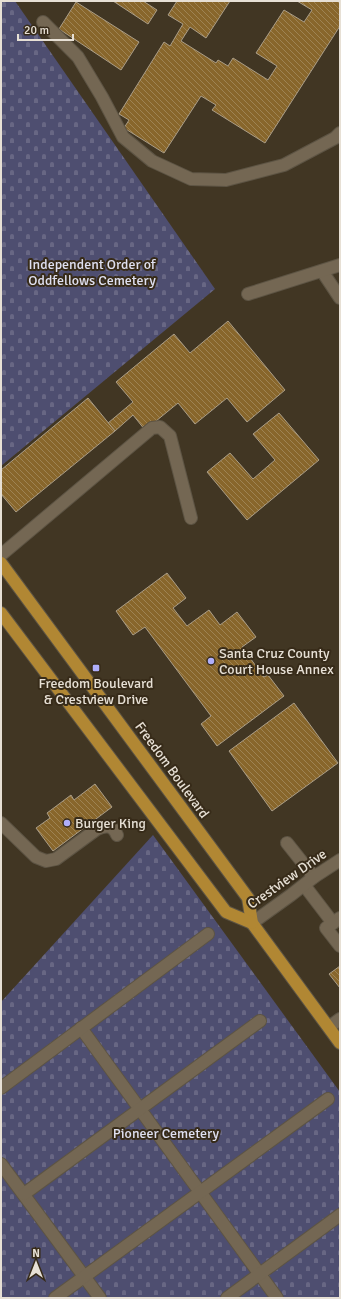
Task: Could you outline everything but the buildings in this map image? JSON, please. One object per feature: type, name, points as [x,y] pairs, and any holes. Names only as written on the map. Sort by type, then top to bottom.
[{"type":"main road","name":"Freedom Boulevard","points":[[1,563],[248,898],[252,923],[340,1043]]},
{"type":"main road","points":[[1,613],[226,912],[252,923]]},
{"type":"street","points":[[43,22],[78,57],[124,138],[152,160],[191,179],[226,180],[284,165],[334,138],[340,133]]},
{"type":"street","points":[[248,294],[340,265]]},
{"type":"street","points":[[322,271],[340,298]]},
{"type":"street","points":[[1,555],[152,428],[160,427],[170,436],[191,518]]},
{"type":"street","points":[[1,823],[36,857],[46,861],[56,859],[102,827],[111,827],[115,830],[117,835]]},
{"type":"street","points":[[287,843],[314,877]]},
{"type":"street","name":"Crestview Drive","points":[[252,923],[304,884],[340,860]]},
{"type":"street","points":[[304,884],[336,920],[326,928],[340,946]]},
{"type":"street","points":[[1,1088],[208,934]]},
{"type":"street","points":[[329,1027],[340,1019]]},
{"type":"street","points":[[24,1194],[260,1021]]},
{"type":"street","points":[[81,1028],[277,1298]]},
{"type":"street","points":[[55,1298],[328,1099]]},
{"type":"street","points":[[1,1164],[100,1298]]},
{"type":"street","points":[[227,1298],[340,1215]]},
{"type":"green space","name":"Independent Order of Oddfellows Cemetery","points":[[1,1],[15,1],[215,289],[1,466]]},
{"type":"green space","name":"Pioneer Cemetery","points":[[153,835],[340,1092],[340,1298],[1,1298],[1,1002]]},
{"type":"place","name":"Santa Cruz County Court House Annex","points":[[211,661]]},
{"type":"place","name":"Freedom Boulevard & Crestview Drive","points":[[96,668]]},
{"type":"place","name":"Burger King","points":[[67,823]]}]
